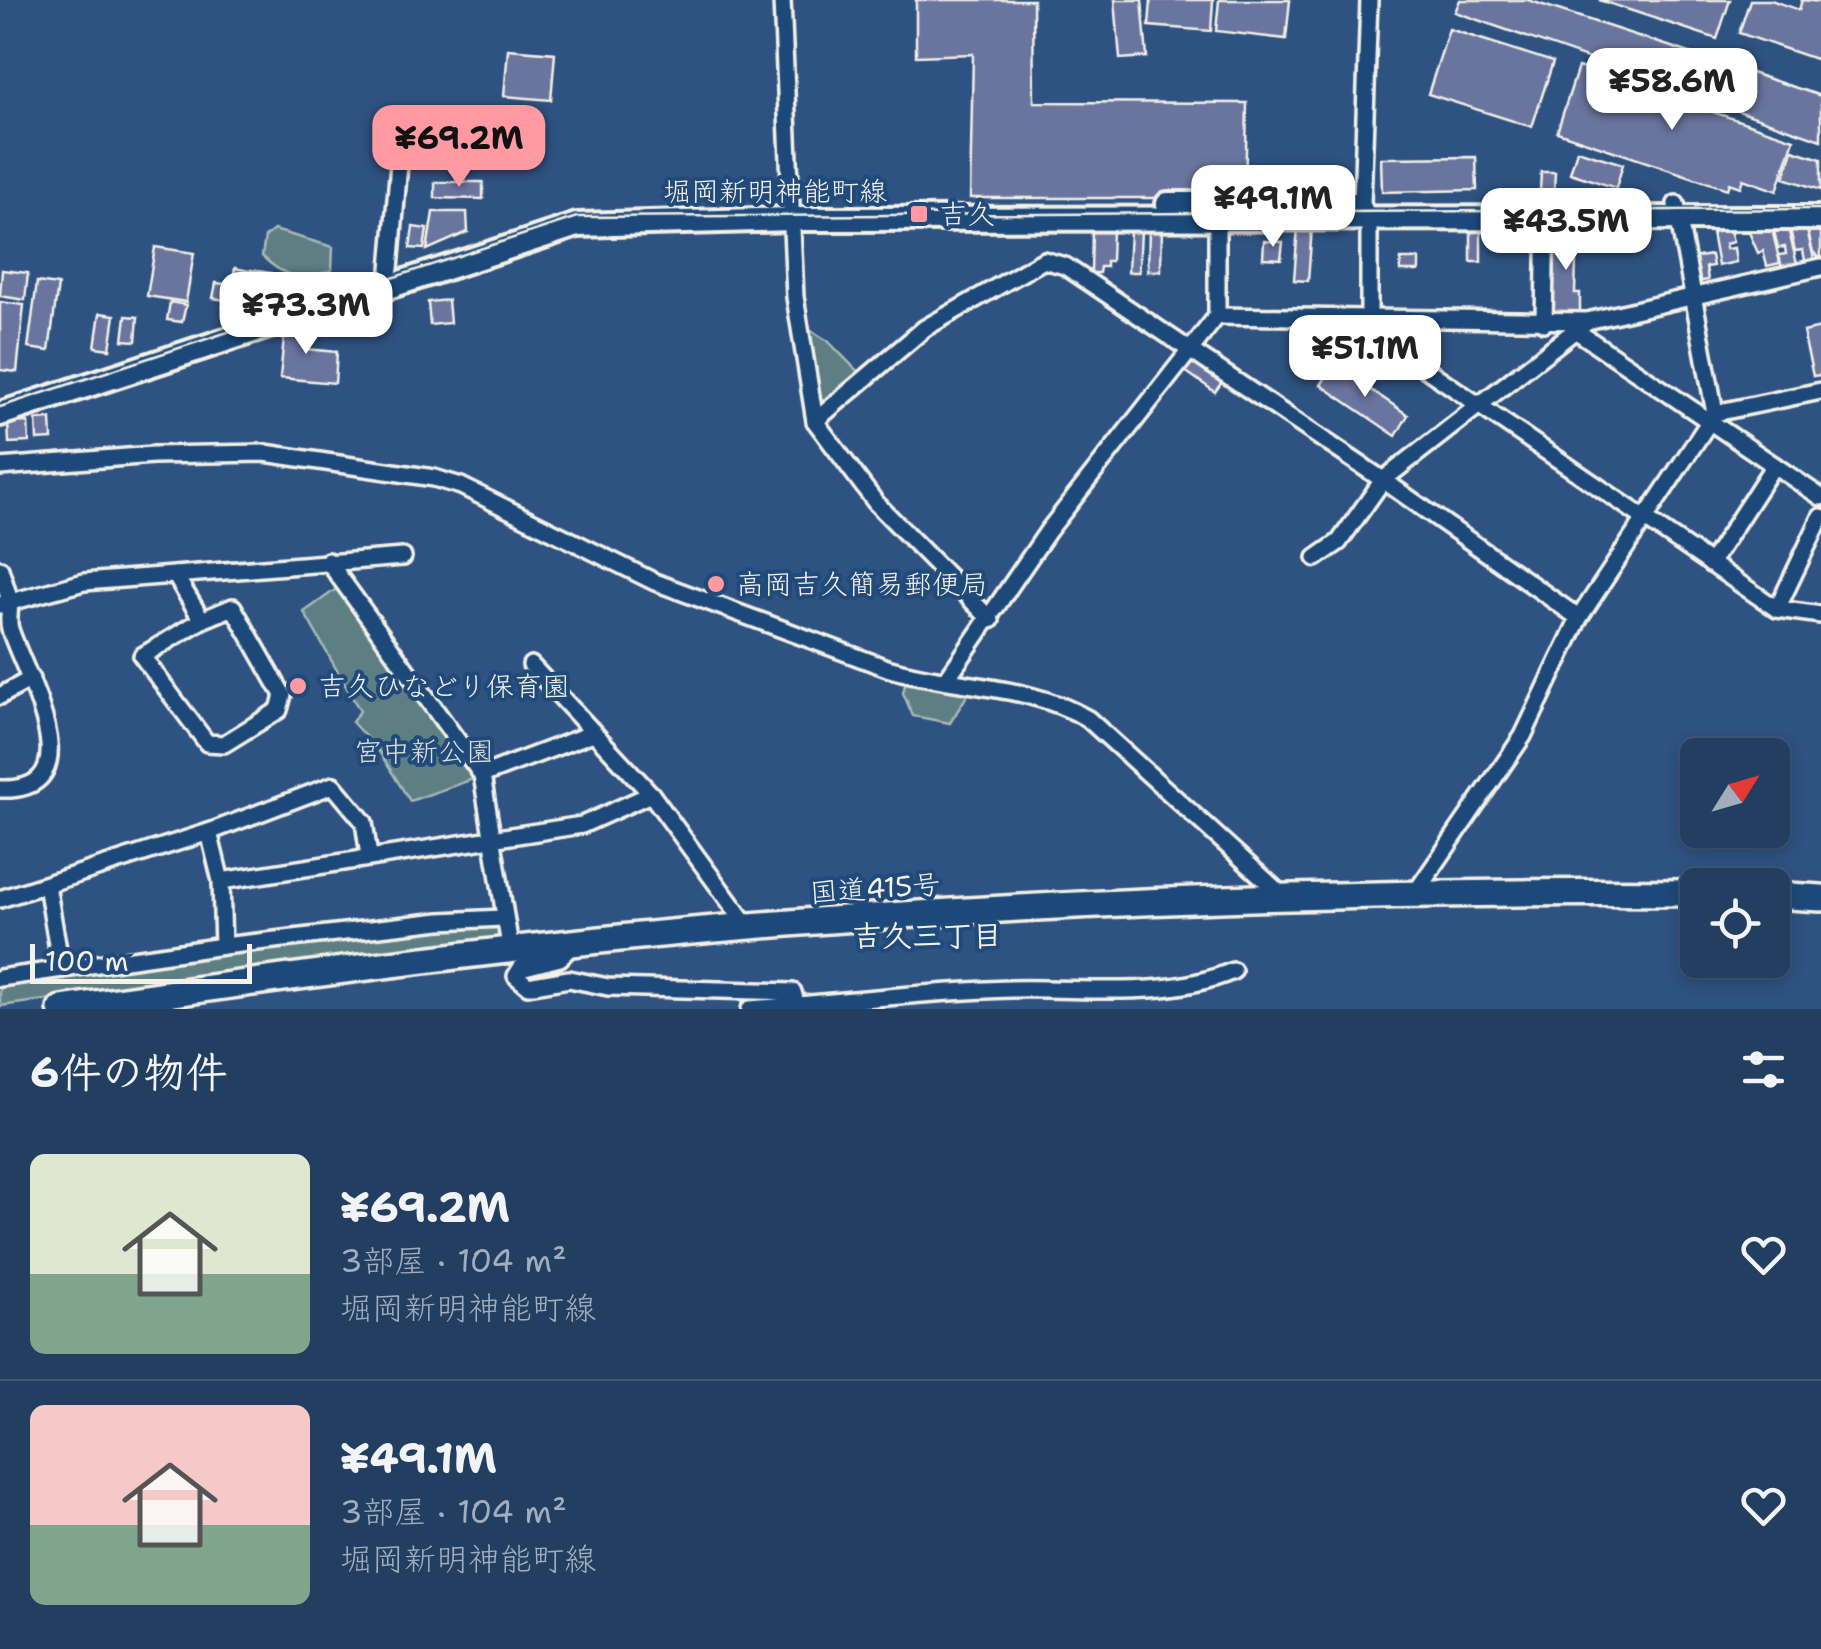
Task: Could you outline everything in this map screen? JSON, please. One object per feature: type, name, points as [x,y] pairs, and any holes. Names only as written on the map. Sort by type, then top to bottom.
[{"type":"highway","name":"国道415号","points":[[62,1009],[572,944],[748,926],[1283,896],[1416,892],[1680,894]]},
{"type":"highway","points":[[1790,897],[1821,898]]},
{"type":"main road","name":"堀岡新明神能町線","points":[[0,400],[578,210],[1546,212],[1821,205]]},
{"type":"main road","name":"堀岡新明神能町線","points":[[1676,211],[1821,218]]},
{"type":"main road","name":"堀岡新明神能町線","points":[[0,414],[558,228],[790,213]]},
{"type":"street","points":[[782,0],[788,66],[795,298],[815,421],[876,503],[990,620]]},
{"type":"street","points":[[1369,0],[1366,212],[1369,318],[1376,335],[1777,609],[1821,615]]},
{"type":"street","points":[[390,269],[402,128]]},
{"type":"street","points":[[1416,892],[1523,736],[1579,618],[1711,418],[1676,211]]},
{"type":"street","points":[[946,680],[1048,531],[1217,316],[1216,212]]},
{"type":"street","points":[[1544,323],[1546,212]]},
{"type":"street","points":[[815,421],[925,328],[1044,260],[1065,266],[1383,480],[1579,618]]},
{"type":"street","points":[[1217,316],[1581,326],[1821,267]]},
{"type":"street","points":[[1316,558],[1339,542],[1383,480],[1581,326]]},
{"type":"street","points":[[1581,326],[1821,497]]},
{"type":"street","points":[[1711,418],[1821,391]]},
{"type":"street","points":[[0,467],[153,455],[265,453],[434,478],[486,497],[655,582],[887,668],[1057,700],[1088,718],[1283,896]]},
{"type":"street","points":[[1710,564],[1774,466]]},
{"type":"street","points":[[1777,609],[1821,518]]},
{"type":"street","points":[[5,604],[84,582],[403,557]]},
{"type":"street","points":[[328,561],[482,775],[503,918],[512,952]]},
{"type":"street","points":[[0,569],[9,626],[39,694],[51,751],[46,770],[33,782],[14,790],[0,789]]},
{"type":"street","points":[[175,575],[202,620]]},
{"type":"street","points":[[233,607],[283,695],[280,710],[224,744],[206,743],[142,656],[202,620],[233,607]]},
{"type":"street","points":[[531,665],[651,794],[748,926]]},
{"type":"street","points":[[0,696],[31,679]]},
{"type":"street","points":[[482,775],[593,733]]},
{"type":"street","points":[[0,898],[209,832],[333,785],[364,822],[369,856]]},
{"type":"street","points":[[221,881],[582,824],[651,794]]},
{"type":"street","points":[[209,832],[221,881],[223,946]]},
{"type":"street","points":[[46,885],[61,967]]},
{"type":"street","points":[[0,978],[223,946],[440,921],[503,918]]},
{"type":"street","points":[[572,944],[560,958],[521,968],[516,976],[528,986],[569,979],[608,988],[793,992],[797,1006]]},
{"type":"street","points":[[750,1009],[1011,989],[1111,991],[1205,982],[1232,971]]},
{"type":"green space","points":[[274,230],[333,247],[332,270],[302,276],[278,269],[262,256],[265,237]]},
{"type":"green space","points":[[799,323],[828,341],[864,378],[815,421]]},
{"type":"green space","name":"宮中新公園","points":[[349,580],[479,777],[410,801],[380,753],[352,722],[360,711],[304,612]]},
{"type":"green space","points":[[907,676],[971,689],[950,723],[913,716],[903,693]]},
{"type":"green space","points":[[503,918],[508,937],[0,1006],[0,981]]},
{"type":"building","points":[[916,0],[1033,0],[1034,102],[1247,103],[1245,198],[970,198],[973,54],[916,56]]},
{"type":"building","points":[[1115,0],[1142,0],[1147,57],[1120,59]]},
{"type":"building","points":[[1151,0],[1213,0],[1211,31],[1149,26]]},
{"type":"building","points":[[1219,0],[1290,0],[1286,39],[1216,31]]},
{"type":"building","points":[[1460,0],[1528,0],[1821,96],[1821,140],[1455,12]]},
{"type":"building","points":[[1599,0],[1730,0],[1717,39]]},
{"type":"building","points":[[1750,0],[1771,0],[1799,10],[1802,0],[1821,2],[1821,61],[1739,33]]},
{"type":"building","points":[[1449,29],[1553,62],[1532,127],[1428,94]]},
{"type":"building","points":[[508,49],[555,53],[551,100],[504,96]]},
{"type":"building","points":[[1578,67],[1794,139],[1777,191],[1743,179],[1740,187],[1729,183],[1727,189],[1557,132]]},
{"type":"building","points":[[1577,150],[1623,164],[1616,188],[1570,173]]},
{"type":"building","points":[[1793,150],[1821,159],[1821,190],[1784,178]]},
{"type":"building","points":[[1476,157],[1477,190],[1382,192],[1381,158]]},
{"type":"building","points":[[1541,172],[1555,172],[1554,191],[1540,191]]},
{"type":"building","points":[[435,182],[483,182],[483,199],[435,198]]},
{"type":"building","points":[[433,212],[467,212],[468,232],[427,250]]},
{"type":"building","points":[[1806,224],[1821,224],[1821,259],[1813,252]]},
{"type":"building","points":[[1771,225],[1780,263],[1767,266],[1763,251],[1758,253],[1748,230]]},
{"type":"building","points":[[1298,226],[1312,227],[1308,281],[1294,280]]},
{"type":"building","points":[[1806,226],[1814,259],[1805,261],[1803,250],[1795,251],[1790,229]]},
{"type":"building","points":[[413,227],[427,229],[424,249],[410,248]]},
{"type":"building","points":[[1471,227],[1481,227],[1481,262],[1471,262]]},
{"type":"building","points":[[1555,227],[1577,227],[1575,293],[1580,293],[1580,316],[1553,315]]},
{"type":"building","points":[[1149,228],[1162,229],[1161,271],[1148,271]]},
{"type":"building","points":[[1788,228],[1797,264],[1782,268],[1779,255],[1786,254],[1785,247],[1778,248],[1774,231]]},
{"type":"building","points":[[1730,229],[1733,242],[1725,244],[1726,249],[1734,248],[1736,262],[1718,266],[1712,233]]},
{"type":"building","points":[[1092,230],[1112,231],[1111,261],[1100,267],[1099,273],[1091,273]]},
{"type":"building","points":[[1130,230],[1141,230],[1139,272],[1128,272]]},
{"type":"building","points":[[1264,241],[1283,242],[1281,259],[1263,258]]},
{"type":"building","points":[[155,247],[194,253],[186,302],[147,296]]},
{"type":"building","points":[[1711,255],[1713,266],[1706,267],[1708,280],[1696,282],[1692,258]]},
{"type":"building","points":[[1401,259],[1419,259],[1419,271],[1400,271]]},
{"type":"building","points":[[235,268],[249,271],[242,307],[237,306],[236,310],[223,308],[225,300],[213,298],[216,283],[232,285]]},
{"type":"building","points":[[2,270],[28,273],[25,300],[0,296]]},
{"type":"building","points":[[251,270],[271,273],[266,300],[246,296]]},
{"type":"building","points":[[37,282],[58,285],[49,351],[28,348]]},
{"type":"building","points":[[448,300],[450,323],[430,325],[428,302]]},
{"type":"building","points":[[0,302],[24,305],[17,372],[0,370]]},
{"type":"building","points":[[170,302],[186,305],[182,322],[167,320]]},
{"type":"building","points":[[100,313],[115,315],[110,349],[95,347]]},
{"type":"building","points":[[126,316],[138,317],[136,341],[123,340]]},
{"type":"building","points":[[308,318],[306,349],[337,352],[335,383],[280,378],[285,327]]},
{"type":"building","points":[[1821,328],[1821,375],[1813,376],[1803,332]]},
{"type":"building","points":[[1192,361],[1222,382],[1215,392],[1185,371]]},
{"type":"building","points":[[1334,365],[1408,415],[1396,436],[1321,385]]},
{"type":"building","points":[[51,419],[52,439],[37,440],[36,420]]},
{"type":"building","points":[[28,422],[29,442],[9,443],[8,423]]},
{"type":"tram line","points":[[0,407],[577,217],[1821,209]]},
{"type":"place","name":"吉久","points":[[919,214]]},
{"type":"place","name":"高岡吉久簡易郵便局","points":[[716,584]]},
{"type":"place","name":"吉久ひなどり保育園","points":[[298,686]]},
{"type":"district","name":"吉久三丁目","points":[[927,935]]}]
